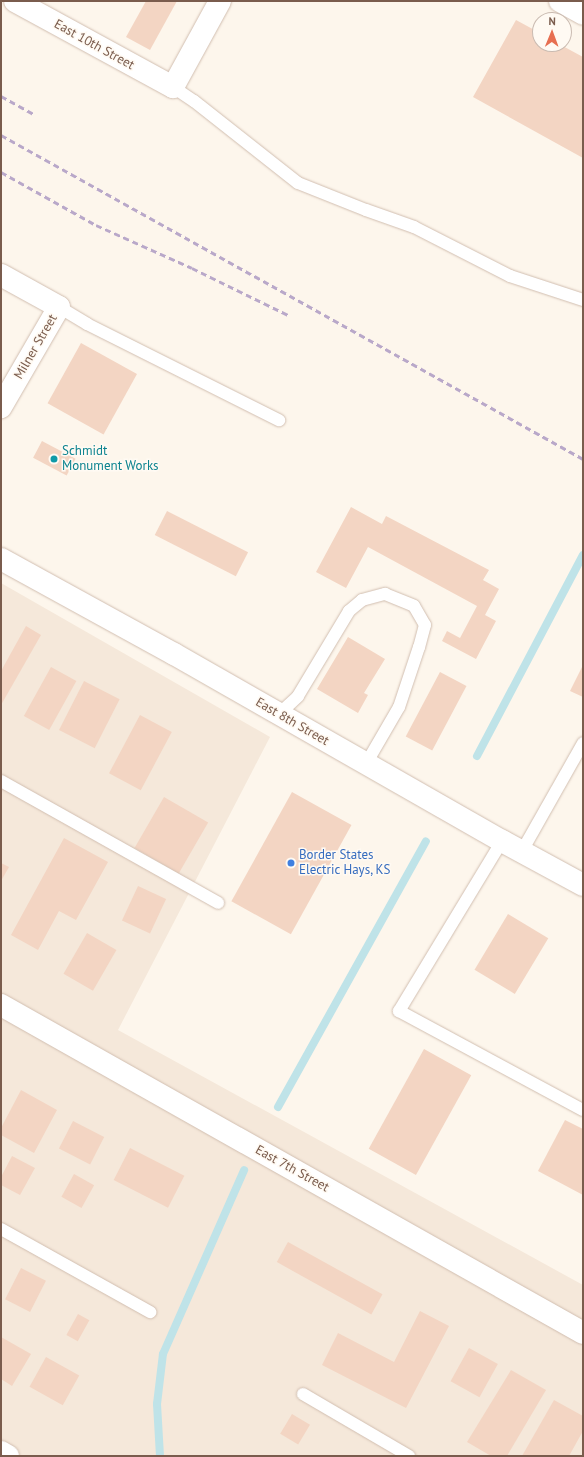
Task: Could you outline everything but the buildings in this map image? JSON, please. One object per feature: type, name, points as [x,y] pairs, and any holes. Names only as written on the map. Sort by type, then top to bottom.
[{"type":"street","name":"East 10th Street","points":[[15,1],[173,87]]},
{"type":"street","points":[[173,87],[220,1]]},
{"type":"street","points":[[560,1],[583,14]]},
{"type":"street","points":[[1,275],[59,307]]},
{"type":"street","name":"Milner Street","points":[[2,404],[59,307]]},
{"type":"street","name":"East 8th Street","points":[[1,559],[583,885]]},
{"type":"street","name":"East 7th Street","points":[[1,1006],[583,1333]]},
{"type":"street","points":[[1,1452],[8,1456]]},
{"type":"lane","points":[[173,87],[194,101],[298,183],[414,227],[510,276],[583,300]]},
{"type":"lane","points":[[59,307],[87,324],[279,420]]},
{"type":"lane","points":[[279,714],[298,696],[349,611],[362,600],[385,594],[414,606],[425,625],[420,648],[398,707],[366,764]]},
{"type":"lane","points":[[522,851],[583,743]]},
{"type":"lane","points":[[1,781],[218,903]]},
{"type":"lane","points":[[502,841],[399,1011],[583,1110]]},
{"type":"lane","points":[[1,1229],[150,1312]]},
{"type":"lane","points":[[302,1394],[409,1456]]},
{"type":"shaded area","points":[[1,583],[270,737],[118,1030],[583,1285],[583,1456],[1,1456]]},
{"type":"waterway","points":[[477,756],[583,555]]},
{"type":"waterway","points":[[278,1107],[426,841]]},
{"type":"waterway","points":[[160,1456],[157,1404],[163,1354],[244,1170]]},
{"type":"railway","points":[[1,96],[35,115]]},
{"type":"railway","points":[[1,135],[583,459]]},
{"type":"railway","points":[[1,172],[96,225],[192,268],[290,316]]},
{"type":"place","name":"Schmidt Monument Works","points":[[54,459]]},
{"type":"place","name":"Border States Electric Hays, KS","points":[[291,863]]}]
